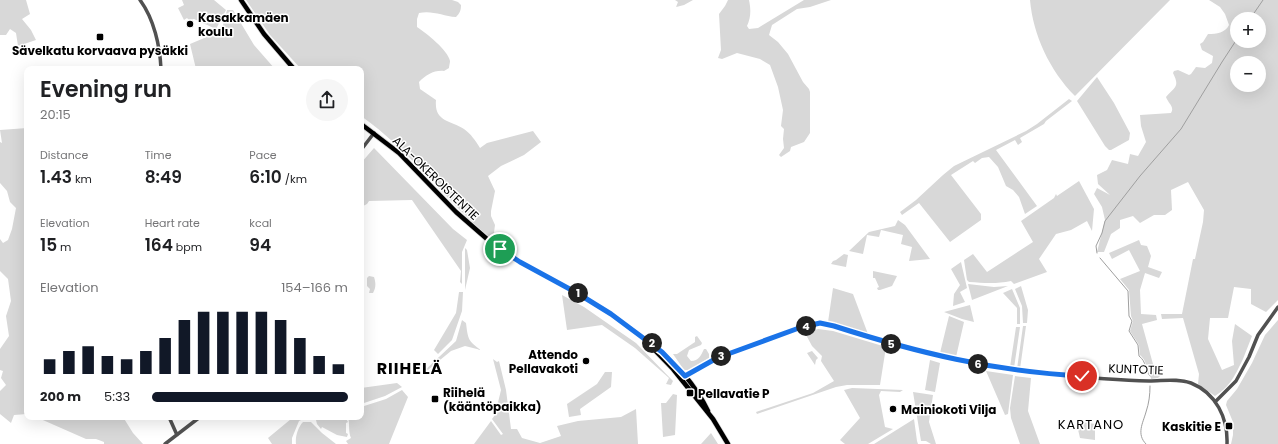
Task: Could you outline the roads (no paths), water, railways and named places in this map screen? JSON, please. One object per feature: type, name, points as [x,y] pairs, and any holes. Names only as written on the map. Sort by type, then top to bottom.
[{"type":"main road","points":[[242,0],[264,34],[291,66]]},
{"type":"main road","name":"ALA-OKEROISTENTIE","points":[[364,126],[408,161],[456,212],[487,239],[520,262],[594,303],[662,352],[685,376],[700,396],[728,444]]},
{"type":"main road","name":"ALA-OKEROISTENTIE","points":[[639,334],[673,369],[713,419]]},
{"type":"street","points":[[140,0],[150,20],[156,37],[161,66]]},
{"type":"street","points":[[364,146],[374,133]]},
{"type":"street","points":[[1215,402],[1236,381],[1249,357],[1258,335],[1278,308]]},
{"type":"street","name":"KUNTOTIE","points":[[685,376],[717,358],[799,328],[820,323],[916,351],[1008,370],[1118,379],[1184,381],[1200,388],[1215,402],[1225,420],[1227,428],[1227,444]]},
{"type":"street","points":[[170,420],[176,435]]},
{"type":"street","points":[[165,444],[196,420]]},
{"type":"waterway","points":[[1255,12],[1263,0]]},
{"type":"waterway","points":[[1097,253],[1096,246],[1102,233],[1105,221],[1140,176],[1181,129],[1231,48]]},
{"type":"waterway","points":[[1100,258],[1128,291],[1129,316],[1132,321],[1129,331],[1138,345],[1139,356],[1142,358],[1150,376]]},
{"type":"waterway","points":[[1146,444],[1141,436],[1141,432],[1149,402],[1150,386]]},
{"type":"place","name":"Kasakkamäen koulu","points":[[190,24]]},
{"type":"place","name":"Sävelkatu korvaava pysäkki","points":[[100,37]]},
{"type":"place","name":"Attendo Pellavakoti","points":[[586,361]]},
{"type":"place","name":"Pellavatie P","points":[[690,393]]},
{"type":"place","name":"Riihelä (kääntöpaikka)","points":[[435,399]]},
{"type":"place","name":"Mainiokoti Vilja","points":[[893,409]]},
{"type":"place","name":"Kaskitie E","points":[[1229,426]]},
{"type":"district","name":"RIIHELÄ","points":[[410,368]]},
{"type":"district","name":"KARTANO","points":[[1091,424]]}]
